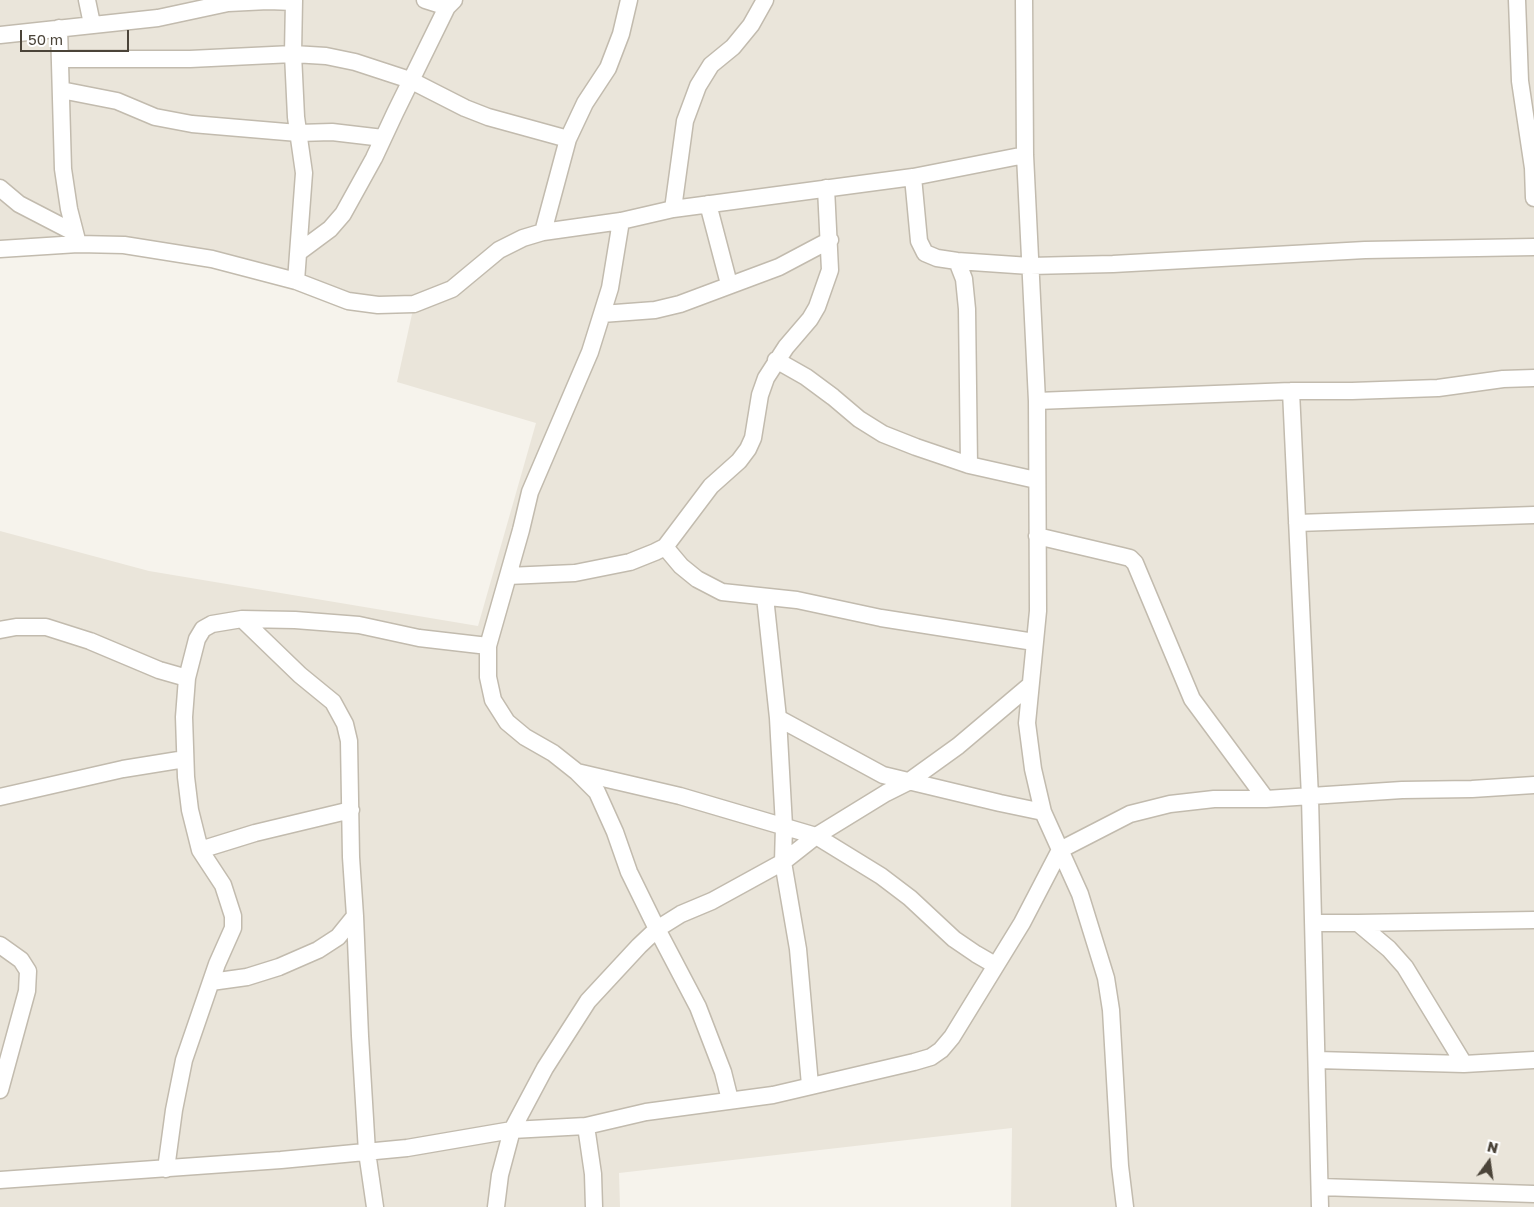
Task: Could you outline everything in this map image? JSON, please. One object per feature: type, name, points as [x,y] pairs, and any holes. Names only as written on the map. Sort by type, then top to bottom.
[{"type":"street","points":[[87,0],[92,24]]},
{"type":"street","points":[[299,252],[330,229],[343,214],[356,192],[410,80],[450,4],[425,0]]},
{"type":"street","points":[[543,232],[568,140],[585,103],[608,68],[622,34],[629,0]]},
{"type":"street","points":[[673,209],[685,121],[698,86],[711,65],[733,47],[751,26],[765,0]]},
{"type":"street","points":[[1024,0],[1026,155],[1037,401],[1038,611],[1029,686],[1027,723],[1033,769],[1044,812],[1080,894],[1106,978],[1112,1010],[1120,1157],[1125,1207]]},
{"type":"street","points":[[1517,0],[1520,81],[1533,168],[1534,198]]},
{"type":"street","points":[[0,35],[158,18],[228,3],[294,1],[293,54],[296,117],[304,173],[296,281]]},
{"type":"street","points":[[59,28],[63,169],[69,210],[76,239]]},
{"type":"street","points":[[60,59],[190,59],[293,54],[326,56],[355,62],[410,80],[488,118],[568,140]]},
{"type":"street","points":[[61,90],[117,101],[155,118],[192,124],[298,133],[332,132],[383,138]]},
{"type":"street","points":[[0,249],[76,239],[124,245],[212,259],[296,281],[348,301],[378,305],[414,304],[452,289],[499,250],[523,238],[543,232],[621,221],[673,209],[913,177],[1026,155]]},
{"type":"street","points":[[913,177],[919,241],[925,253],[937,258],[957,261],[1030,266],[1113,264],[1365,250],[1534,246]]},
{"type":"street","points":[[0,188],[19,204],[76,239]]},
{"type":"street","points":[[508,576],[575,573],[630,562],[665,547],[711,486],[739,461],[753,438],[760,395],[766,378],[776,360],[810,319],[817,307],[830,270],[826,188]]},
{"type":"street","points":[[708,204],[729,284]]},
{"type":"street","points":[[621,221],[610,288],[590,352],[530,492],[488,646],[488,677],[494,700],[507,722],[525,737],[553,753],[577,772],[597,792],[615,832],[629,872],[656,929],[698,1007],[723,1072],[730,1100]]},
{"type":"street","points":[[602,314],[655,310],[680,304],[779,266],[830,240]]},
{"type":"street","points":[[957,261],[964,279],[966,309],[970,465]]},
{"type":"street","points":[[776,360],[806,377],[859,419],[883,434],[970,465],[1036,480]]},
{"type":"street","points":[[1037,401],[1291,391],[1438,388],[1503,379],[1534,378]]},
{"type":"street","points":[[1291,391],[1310,797],[1320,1207]]},
{"type":"street","points":[[1297,523],[1534,515]]},
{"type":"street","points":[[1037,536],[1130,558],[1135,563],[1192,699],[1266,799]]},
{"type":"street","points":[[665,547],[682,566],[697,578],[722,592],[797,600],[839,611],[1034,642]]},
{"type":"street","points":[[765,598],[778,718],[784,862],[798,948],[810,1085]]},
{"type":"street","points":[[166,1169],[174,1110],[184,1060],[211,982],[233,928],[233,916],[224,885],[200,850],[190,810],[185,759],[184,717],[187,678],[198,639],[203,629],[212,624],[242,619],[295,620],[359,625],[419,638],[488,646]]},
{"type":"street","points":[[242,619],[300,675],[333,702],[345,724],[349,741],[351,857],[359,1026],[367,1152],[375,1207]]},
{"type":"street","points":[[0,630],[16,627],[46,627],[90,641],[159,670],[187,678]]},
{"type":"street","points":[[496,1207],[500,1176],[512,1130],[545,1068],[583,1008],[656,929],[681,914],[712,901],[784,862],[816,836],[886,793],[908,782],[958,746],[1029,686]]},
{"type":"street","points":[[778,718],[883,775],[1044,812]]},
{"type":"street","points":[[0,796],[123,769],[185,759]]},
{"type":"street","points":[[577,772],[680,796],[816,836],[881,876],[910,898],[954,939],[995,965]]},
{"type":"street","points":[[0,1180],[166,1169],[367,1152],[407,1148],[512,1130],[586,1126],[646,1112],[773,1094],[931,1057],[941,1050],[952,1037],[1022,923],[1060,850],[1130,814],[1170,804],[1214,799],[1266,799],[1402,790],[1472,789],[1534,785]]},
{"type":"street","points":[[200,850],[255,833],[351,810]]},
{"type":"street","points":[[211,982],[247,978],[318,950],[338,937],[355,916]]},
{"type":"street","points":[[1313,923],[1534,920]]},
{"type":"street","points":[[1358,923],[1389,949],[1405,967],[1464,1064]]},
{"type":"street","points":[[0,945],[22,960],[28,971],[27,992],[0,1090]]},
{"type":"street","points":[[1316,1060],[1464,1064],[1534,1060]]},
{"type":"street","points":[[586,1126],[594,1207]]},
{"type":"street","points":[[1320,1187],[1534,1194]]},
{"type":"shaded area","points":[[0,0],[1534,0],[1534,1207],[1011,1207],[1012,1128],[619,1173],[620,1207],[0,1207],[0,531],[149,571],[478,626],[536,423],[397,382],[414,305],[378,305],[124,245],[0,249]]}]
